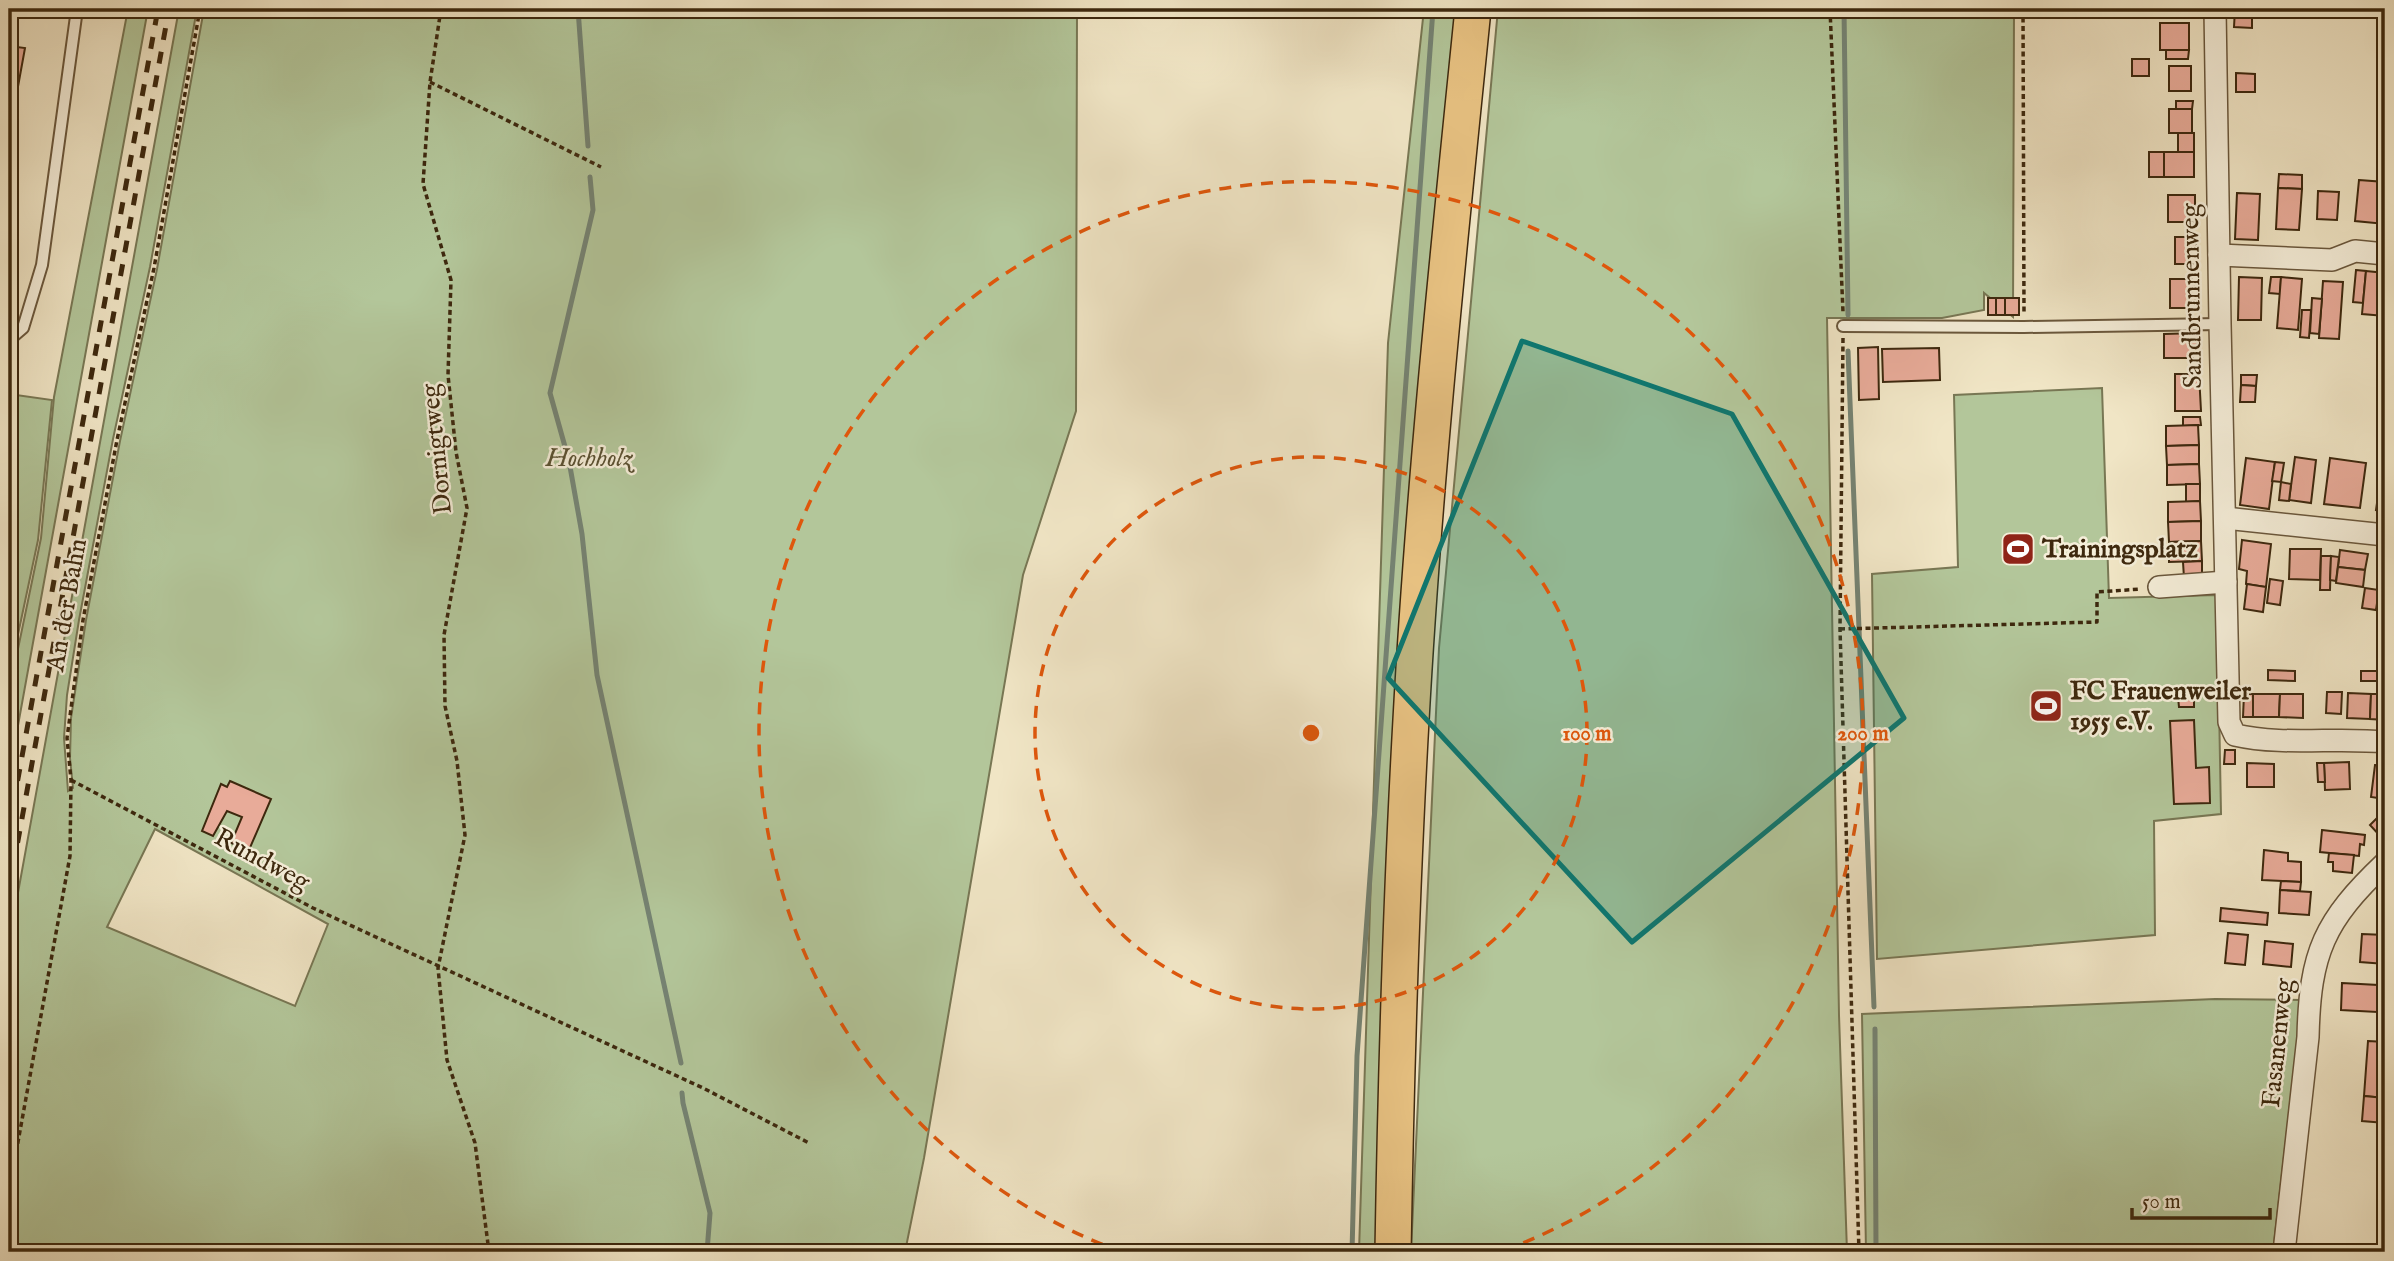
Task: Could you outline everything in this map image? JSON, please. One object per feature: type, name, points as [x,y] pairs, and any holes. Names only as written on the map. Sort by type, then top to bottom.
[{"type":"main road","points":[[1393,1252],[1396,1083],[1412,707],[1437,358],[1473,9]]},
{"type":"street","name":"Sandbrunnenweg","points":[[2215,9],[2229,722],[2235,735],[2254,739],[2355,739],[2385,742]]},
{"type":"street","points":[[2219,255],[2332,260],[2355,251],[2385,254]]},
{"type":"street","points":[[2225,517],[2385,535]]},
{"type":"street","points":[[2159,587],[2226,582]]},
{"type":"street","name":"Fasanenweg","points":[[2284,1252],[2308,1037],[2308,1003],[2316,957],[2334,919],[2385,863]]},
{"type":"lane","points":[[9,340],[23,328],[42,265],[77,9]]},
{"type":"lane","points":[[1843,326],[2220,324]]},
{"type":"path","name":"An der Bahn","points":[[9,1212],[16,1153],[70,856],[71,780],[68,718],[83,620],[117,440],[154,268],[200,9]]},
{"type":"path","name":"Dornigtweg","points":[[441,9],[430,82],[423,184],[451,280],[448,375],[467,508],[444,635],[445,706],[457,761],[465,835],[438,968],[447,1060],[475,1143],[489,1252]]},
{"type":"path","points":[[1830,9],[1843,326],[1842,629],[1859,1252]]},
{"type":"path","points":[[2023,9],[2024,327]]},
{"type":"path","points":[[430,82],[601,167]]},
{"type":"path","points":[[1842,629],[2097,622],[2097,592],[2159,587]]},
{"type":"path","name":"Rundweg","points":[[71,780],[313,908],[438,968],[703,1087],[809,1143]]},
{"type":"highlighted area","points":[[1522,341],[1732,414],[1904,718],[1632,942],[1388,678]]},
{"type":"green space","points":[[128,9],[148,9],[9,775],[9,692],[41,538],[54,397]]},
{"type":"green space","name":"Hochholz","points":[[179,9],[197,9],[150,267],[113,439],[79,620],[67,695],[64,738],[68,791],[73,788],[70,758],[71,718],[86,620],[120,441],[157,269],[204,9],[1077,9],[1076,411],[1023,575],[924,1158],[905,1252],[9,1252],[9,942]],"holes":[[[155,829],[328,924],[295,1006],[107,927]]]},
{"type":"green space","points":[[1424,9],[1456,9],[1417,405],[1377,1252],[1359,1252],[1388,343]]},
{"type":"green space","points":[[1498,9],[2014,9],[2013,317],[1984,293],[1984,310],[1942,318],[1827,318],[1839,1015],[1847,1252],[1411,1252],[1439,648]]},
{"type":"green space","name":"FC Frauenweiler 1955 e.V.","points":[[2102,388],[2109,598],[2217,595],[2221,814],[2154,821],[2155,935],[1877,959],[1872,574],[1958,567],[1954,395]]},
{"type":"green space","points":[[9,394],[52,400],[38,540],[9,677]]},
{"type":"green space","points":[[2215,999],[2302,1000],[2273,1252],[1866,1252],[1862,1014]]},
{"type":"building","points":[[2235,9],[2252,9],[2252,28],[2234,27]]},
{"type":"building","points":[[2160,23],[2189,23],[2189,50],[2160,50]]},
{"type":"building","points":[[9,46],[25,48],[9,136]]},
{"type":"building","points":[[2166,50],[2189,50],[2188,59],[2166,59]]},
{"type":"building","points":[[2132,59],[2149,59],[2149,76],[2132,76]]},
{"type":"building","points":[[2169,66],[2191,66],[2191,91],[2169,91]]},
{"type":"building","points":[[2236,73],[2255,74],[2255,92],[2236,92]]},
{"type":"building","points":[[2176,101],[2193,101],[2192,109],[2176,109]]},
{"type":"building","points":[[2169,109],[2192,109],[2192,133],[2169,133]]},
{"type":"building","points":[[2178,133],[2194,133],[2194,152],[2178,152]]},
{"type":"building","points":[[2149,152],[2164,152],[2164,177],[2149,177]]},
{"type":"building","points":[[2164,152],[2194,152],[2194,177],[2164,177]]},
{"type":"building","points":[[2279,174],[2302,175],[2302,189],[2278,188]]},
{"type":"building","points":[[2359,180],[2385,182],[2385,224],[2355,221]]},
{"type":"building","points":[[2278,188],[2302,189],[2299,230],[2276,229]]},
{"type":"building","points":[[2318,191],[2339,192],[2337,220],[2317,219]]},
{"type":"building","points":[[2237,193],[2260,194],[2258,240],[2235,239]]},
{"type":"building","points":[[2168,195],[2195,195],[2195,222],[2168,222]]},
{"type":"building","points":[[2175,237],[2196,237],[2196,264],[2175,264]]},
{"type":"building","points":[[2356,270],[2366,271],[2363,303],[2353,302]]},
{"type":"building","points":[[2366,271],[2385,273],[2385,316],[2362,314]]},
{"type":"building","points":[[2239,277],[2262,278],[2261,320],[2238,320]]},
{"type":"building","points":[[2271,277],[2281,277],[2280,294],[2269,293]]},
{"type":"building","points":[[2281,277],[2302,279],[2298,330],[2277,328]]},
{"type":"building","points":[[2170,279],[2195,279],[2195,308],[2170,308]]},
{"type":"building","points":[[2323,281],[2343,282],[2339,339],[2319,338]]},
{"type":"building","points":[[1988,298],[1996,298],[1996,315],[1988,315]]},
{"type":"building","points":[[1996,298],[2005,298],[2005,315],[1996,315]]},
{"type":"building","points":[[2005,298],[2019,298],[2019,315],[2005,315]]},
{"type":"building","points":[[2312,298],[2322,299],[2319,334],[2310,333]]},
{"type":"building","points":[[2302,310],[2311,310],[2309,338],[2300,337]]},
{"type":"building","points":[[2197,333],[2197,358],[2164,358],[2164,334]]},
{"type":"building","points":[[1878,347],[1879,399],[1859,400],[1858,348]]},
{"type":"building","points":[[1939,348],[1940,380],[1883,382],[1882,349]]},
{"type":"building","points":[[2175,374],[2199,374],[2201,411],[2175,411]]},
{"type":"building","points":[[2241,375],[2257,375],[2256,386],[2241,385]]},
{"type":"building","points":[[2241,385],[2256,386],[2255,402],[2240,402]]},
{"type":"building","points":[[2183,417],[2200,417],[2201,425],[2183,426]]},
{"type":"building","points":[[2198,425],[2199,445],[2166,446],[2166,426]]},
{"type":"building","points":[[2199,445],[2199,464],[2167,465],[2166,446]]},
{"type":"building","points":[[2295,457],[2316,460],[2311,503],[2289,500]]},
{"type":"building","points":[[2246,458],[2275,462],[2269,509],[2240,505]]},
{"type":"building","points":[[2330,458],[2366,463],[2360,508],[2324,504]]},
{"type":"building","points":[[2275,462],[2284,463],[2281,482],[2272,481]]},
{"type":"building","points":[[2199,464],[2200,484],[2167,485],[2167,465]]},
{"type":"building","points":[[2382,468],[2385,469],[2385,511],[2376,510]]},
{"type":"building","points":[[2281,482],[2291,484],[2289,501],[2279,500]]},
{"type":"building","points":[[2186,484],[2200,484],[2200,501],[2186,502]]},
{"type":"building","points":[[2200,501],[2201,521],[2168,522],[2168,502]]},
{"type":"building","points":[[2201,521],[2201,541],[2169,542],[2168,522]]},
{"type":"building","points":[[2242,540],[2271,544],[2266,587],[2246,584],[2247,571],[2239,569]]},
{"type":"building","points":[[2201,541],[2202,561],[2169,562],[2169,542]]},
{"type":"building","points":[[2290,549],[2321,549],[2320,580],[2289,579]]},
{"type":"building","points":[[2340,550],[2368,554],[2365,570],[2338,567]]},
{"type":"building","points":[[2321,556],[2331,556],[2330,590],[2320,590]]},
{"type":"building","points":[[2331,556],[2339,557],[2336,581],[2330,580]]},
{"type":"building","points":[[2202,561],[2202,577],[2184,578],[2183,562]]},
{"type":"building","points":[[2338,567],[2365,570],[2363,587],[2336,583]]},
{"type":"building","points":[[2379,576],[2385,577],[2385,593],[2378,592]]},
{"type":"building","points":[[2270,579],[2283,581],[2280,605],[2267,603]]},
{"type":"building","points":[[2247,584],[2266,587],[2263,612],[2244,609]]},
{"type":"building","points":[[2365,588],[2379,590],[2376,610],[2362,608]]},
{"type":"building","points":[[2268,670],[2295,671],[2295,681],[2268,680]]},
{"type":"building","points":[[2361,671],[2385,671],[2385,681],[2361,681]]},
{"type":"building","points":[[2327,692],[2342,692],[2341,714],[2326,713]]},
{"type":"building","points":[[2348,693],[2371,694],[2370,719],[2347,718]]},
{"type":"building","points":[[2244,694],[2253,694],[2253,717],[2243,717]]},
{"type":"building","points":[[2253,694],[2280,694],[2279,717],[2253,717]]},
{"type":"building","points":[[2280,694],[2303,694],[2303,718],[2279,717]]},
{"type":"building","points":[[2371,694],[2385,694],[2385,720],[2370,719]]},
{"type":"building","points":[[2194,696],[2194,707],[2179,707],[2178,697]]},
{"type":"building","points":[[2194,720],[2196,768],[2209,767],[2210,803],[2174,804],[2170,721]]},
{"type":"building","points":[[2225,750],[2235,750],[2235,764],[2224,764]]},
{"type":"building","points":[[2349,762],[2350,789],[2325,790],[2324,763]]},
{"type":"building","points":[[2247,763],[2274,764],[2274,787],[2247,787]]},
{"type":"building","points":[[2317,763],[2324,763],[2325,782],[2318,782]]},
{"type":"building","points":[[2375,765],[2385,766],[2385,799],[2371,797]]},
{"type":"building","points":[[230,781],[271,799],[249,850],[231,843],[242,817],[227,811],[213,836],[202,831],[221,784],[227,787]]},
{"type":"building","points":[[2382,813],[2385,817],[2385,832],[2381,837],[2370,825]]},
{"type":"building","points":[[2322,830],[2365,835],[2364,845],[2360,844],[2359,856],[2320,852]]},
{"type":"building","points":[[2264,850],[2288,853],[2288,861],[2301,862],[2301,882],[2262,880]]},
{"type":"building","points":[[2329,853],[2354,855],[2352,873],[2333,871],[2333,862],[2328,862]]},
{"type":"building","points":[[2281,881],[2301,882],[2300,891],[2280,890]]},
{"type":"building","points":[[2280,890],[2311,892],[2309,915],[2279,913]]},
{"type":"building","points":[[2221,908],[2268,913],[2267,925],[2220,921]]},
{"type":"building","points":[[2228,933],[2248,935],[2245,965],[2225,963]]},
{"type":"building","points":[[2362,934],[2385,935],[2385,964],[2360,962]]},
{"type":"building","points":[[2265,941],[2293,944],[2291,967],[2263,964]]},
{"type":"building","points":[[2342,983],[2378,985],[2377,1012],[2341,1010]]},
{"type":"building","points":[[2368,1041],[2385,1042],[2385,1098],[2364,1096]]},
{"type":"building","points":[[2364,1096],[2385,1098],[2385,1123],[2362,1121]]},
{"type":"waterway","points":[[578,9],[588,146]]},
{"type":"waterway","points":[[1352,1252],[1357,1056],[1433,9]]},
{"type":"waterway","points":[[1844,9],[1848,315]]},
{"type":"waterway","points":[[590,177],[593,210],[550,393],[569,461],[582,534],[597,675],[681,1063]]},
{"type":"waterway","points":[[1848,351],[1874,1007]]},
{"type":"waterway","points":[[1875,1029],[1876,1252]]},
{"type":"waterway","points":[[682,1093],[710,1213],[707,1252]]},
{"type":"railway","points":[[9,828],[158,9]]},
{"type":"railway","points":[[9,890],[169,9]]},
{"type":"place","name":"Trainingsplatz","points":[[2018,549]]},
{"type":"place","name":"FC Frauenweiler 1955 e.V.","points":[[2046,706]]}]
